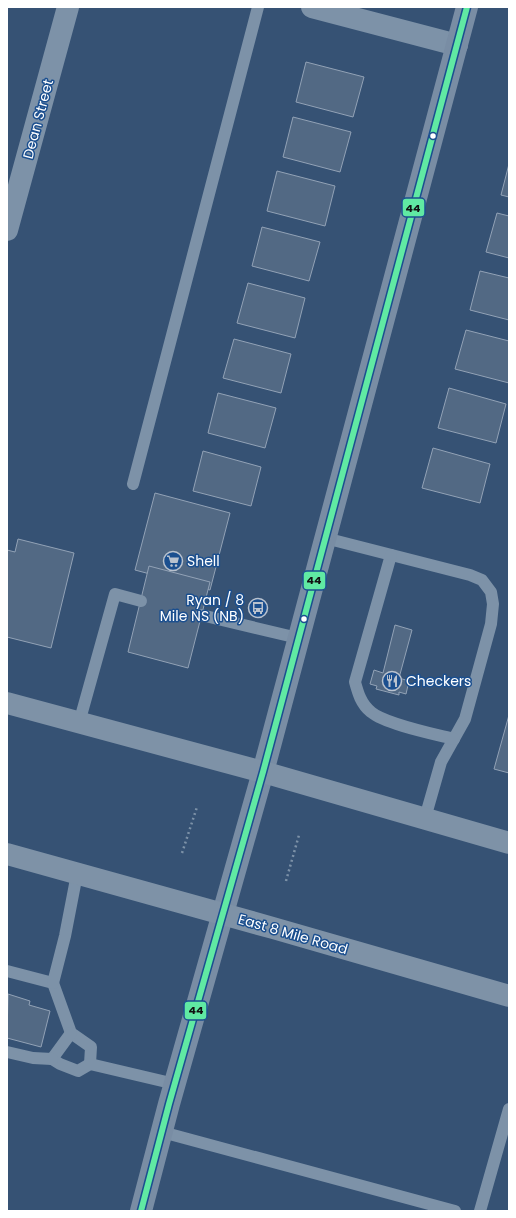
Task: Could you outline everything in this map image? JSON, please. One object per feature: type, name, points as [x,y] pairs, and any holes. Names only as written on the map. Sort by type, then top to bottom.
[{"type":"highway","points":[[7,703],[263,772],[509,842]]},
{"type":"highway","name":"East 8 Mile Road","points":[[7,854],[509,996]]},
{"type":"street","name":"Dean Street","points":[[7,230],[68,7]]},
{"type":"street","points":[[312,7],[457,45]]},
{"type":"street","points":[[141,1211],[175,1084],[263,772],[467,7]]},
{"type":"lane","points":[[133,484],[258,7]]},
{"type":"lane","points":[[325,538],[470,575],[482,580],[491,592],[494,604],[491,624],[465,719],[441,762],[425,818]]},
{"type":"lane","points":[[391,555],[355,682],[359,698],[371,712],[386,720],[454,739]]},
{"type":"lane","points":[[79,722],[115,594],[141,601]]},
{"type":"lane","points":[[201,615],[298,638]]},
{"type":"lane","points":[[77,874],[65,936],[53,983],[71,1033],[91,1047],[90,1064]]},
{"type":"lane","points":[[7,971],[53,983]]},
{"type":"lane","points":[[52,1059],[71,1033]]},
{"type":"lane","points":[[7,1052],[33,1058],[52,1059],[78,1071],[90,1064],[175,1084]]},
{"type":"lane","points":[[480,1211],[509,1109]]},
{"type":"lane","points":[[162,1132],[455,1211]]},
{"type":"path","points":[[182,853],[196,806]]},
{"type":"path","points":[[286,881],[299,835]]},
{"type":"building","points":[[306,62],[364,77],[353,117],[296,102]]},
{"type":"building","points":[[293,117],[351,132],[340,172],[283,157]]},
{"type":"building","points":[[509,164],[509,197],[501,195]]},
{"type":"building","points":[[277,171],[335,186],[325,226],[267,211]]},
{"type":"building","points":[[497,213],[509,216],[509,258],[486,252]]},
{"type":"building","points":[[262,227],[320,242],[309,281],[252,266]]},
{"type":"building","points":[[480,271],[509,278],[509,320],[470,310]]},
{"type":"building","points":[[248,283],[305,298],[295,338],[237,323]]},
{"type":"building","points":[[466,330],[509,341],[509,383],[455,369]]},
{"type":"building","points":[[234,339],[291,354],[281,393],[223,378]]},
{"type":"building","points":[[449,388],[506,404],[496,443],[438,428]]},
{"type":"building","points":[[218,393],[276,408],[265,448],[208,433]]},
{"type":"building","points":[[433,448],[490,464],[480,503],[422,488]]},
{"type":"building","points":[[203,451],[261,467],[251,506],[193,491]]},
{"type":"building","points":[[155,493],[230,513],[210,590],[135,570]]},
{"type":"building","points":[[18,539],[74,553],[51,648],[7,637],[7,550],[15,552]]},
{"type":"building","points":[[149,566],[210,582],[188,668],[128,652]]},
{"type":"building","points":[[395,625],[412,630],[399,678],[409,681],[406,694],[399,692],[399,695],[376,689],[377,686],[370,684],[374,670],[383,673]]},
{"type":"building","points":[[509,715],[509,773],[494,769]]},
{"type":"building","points":[[8,994],[30,1001],[29,1005],[50,1011],[41,1047],[7,1038]]},
{"type":"transit line","name":"44","points":[[141,1211],[169,1104],[263,772],[467,7]]},
{"type":"place","name":"Shell","points":[[173,561]]},
{"type":"place","name":"Ryan / 8 Mile NS (NB)","points":[[258,608]]},
{"type":"place","name":"Checkers","points":[[392,681]]}]
